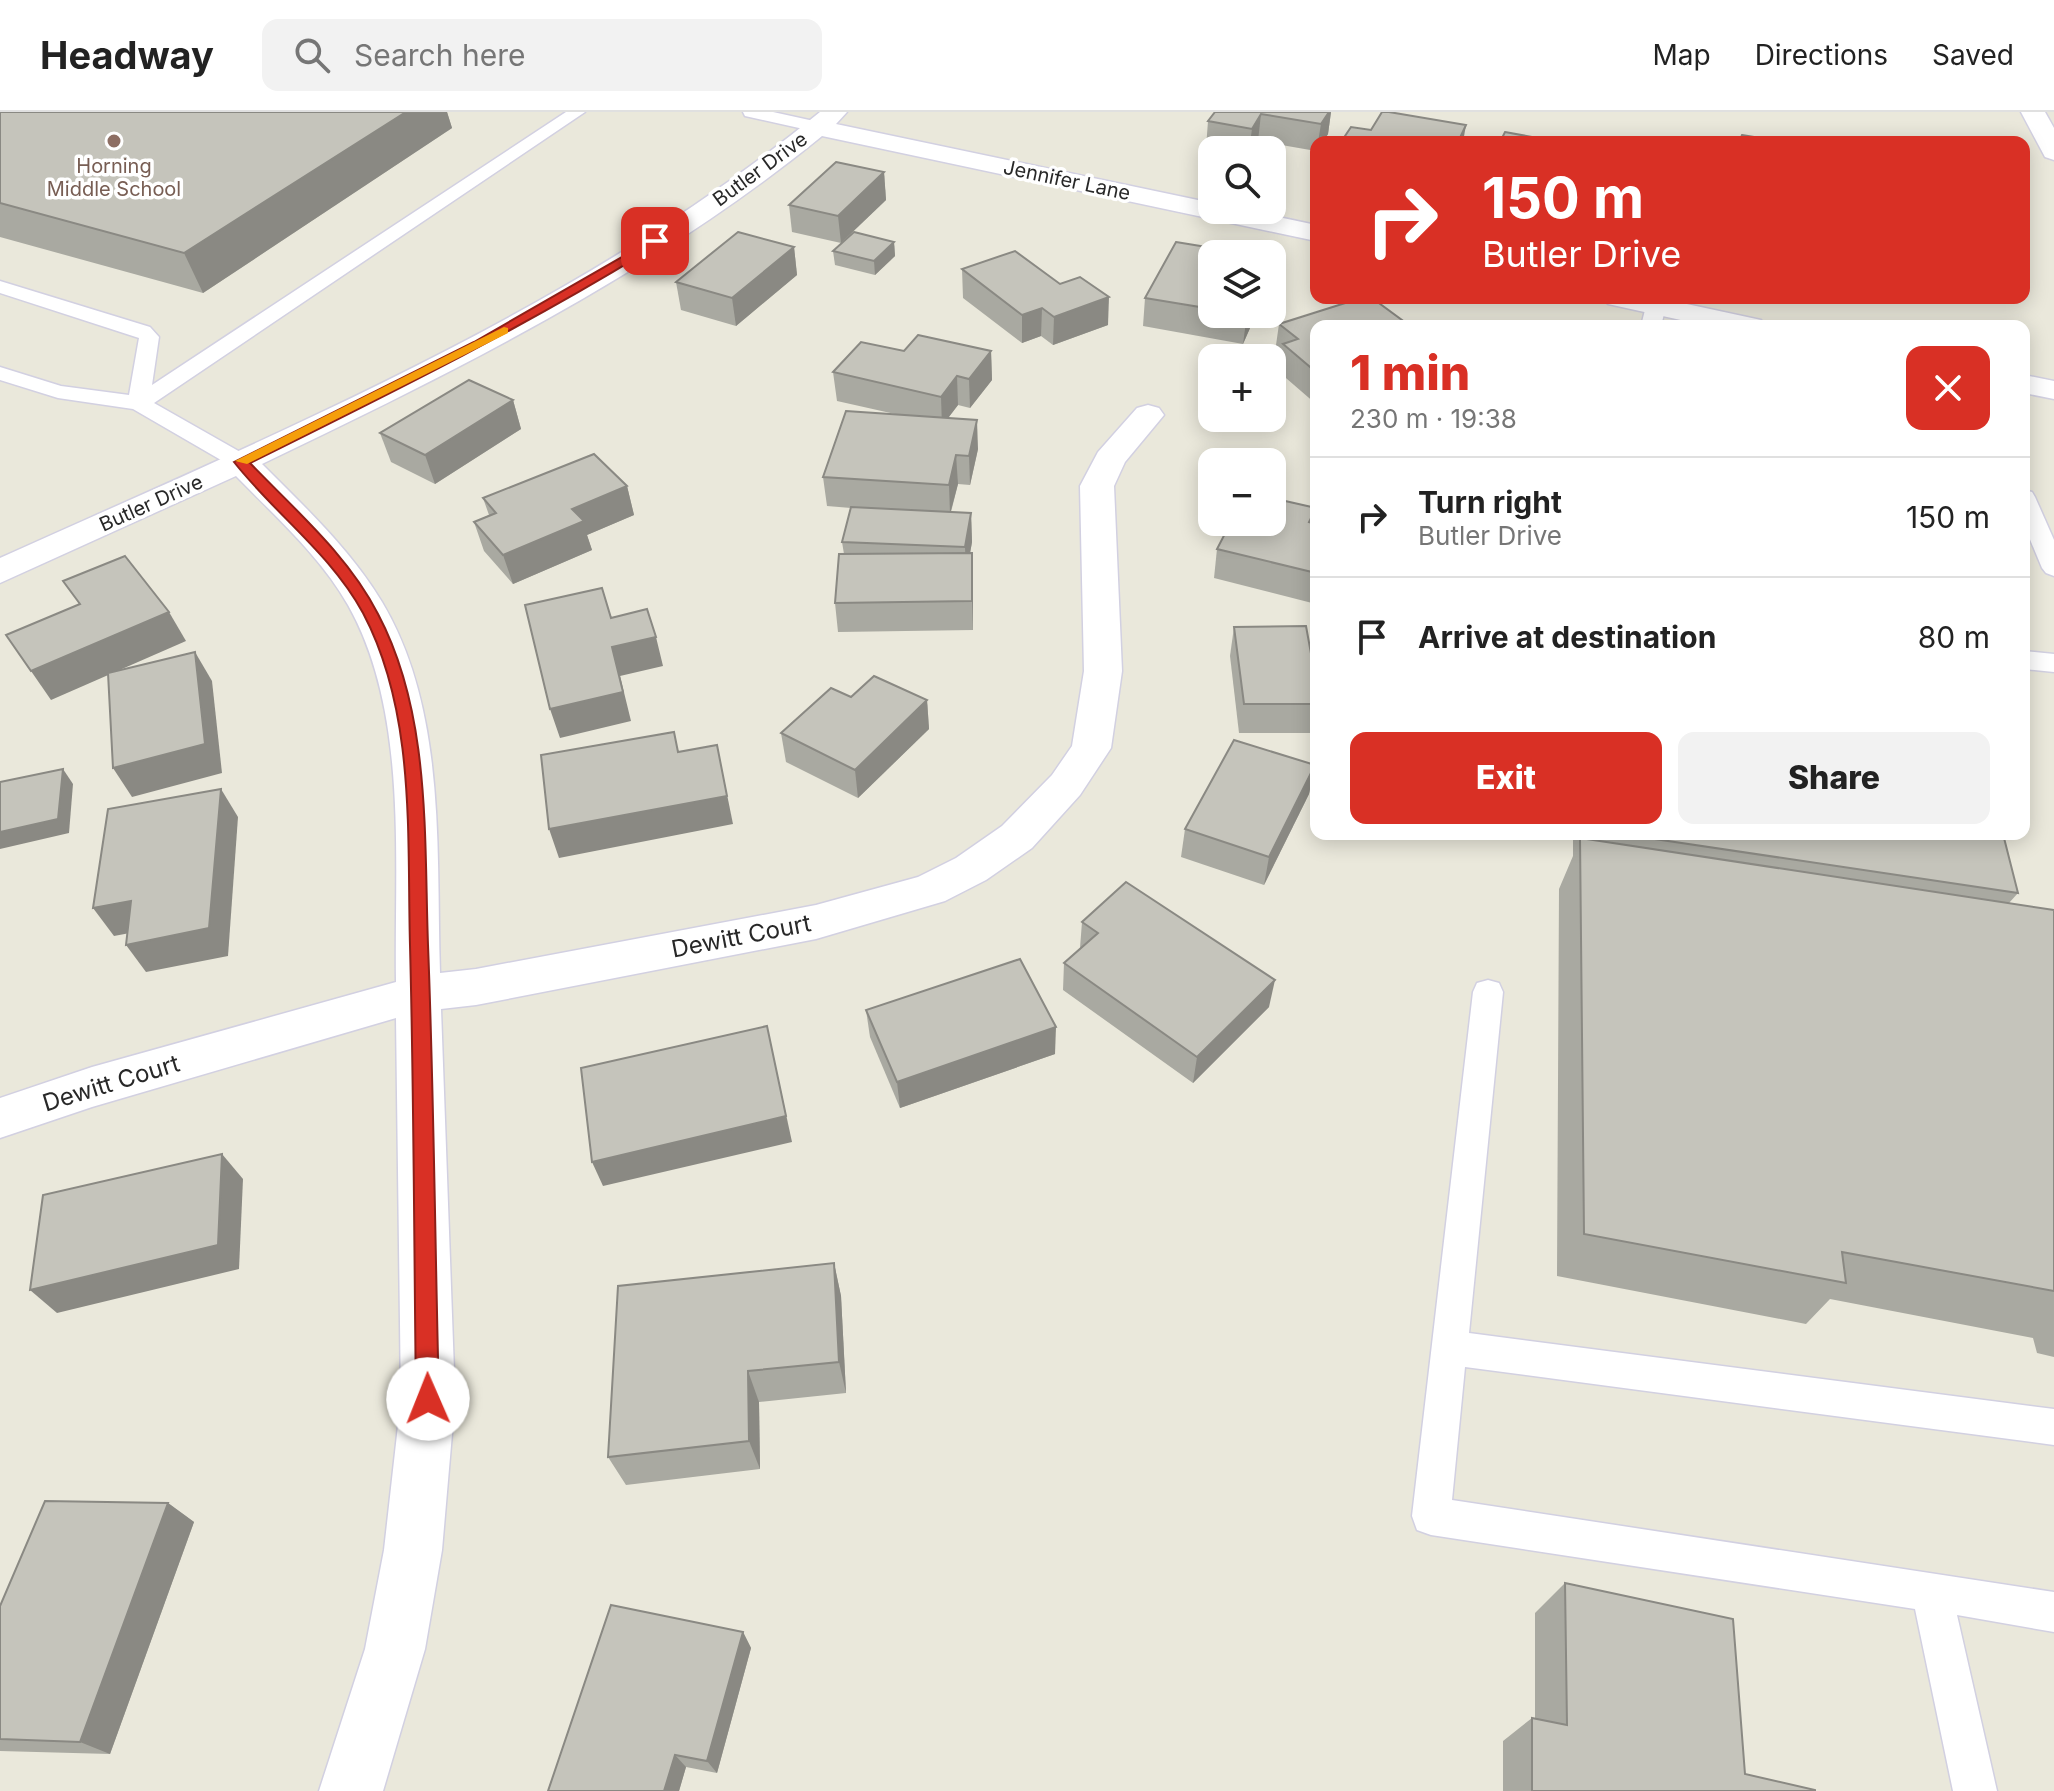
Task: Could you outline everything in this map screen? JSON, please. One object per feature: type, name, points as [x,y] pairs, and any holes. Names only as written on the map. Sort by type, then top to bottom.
[{"type":"street","points":[[2033,112],[2054,152]]},
{"type":"street","name":"Jennifer Lane","points":[[826,119],[1310,232]]},
{"type":"street","name":"Butler Drive","points":[[0,572],[241,462],[479,344],[563,298],[726,194],[826,119]]},
{"type":"street","points":[[1630,304],[1654,316],[1692,320]]},
{"type":"street","points":[[2030,385],[2054,390]]},
{"type":"street","name":"Dewitt Court","points":[[0,1118],[92,1087],[421,993],[476,987],[816,922],[930,890],[971,869],[1017,837],[1066,785],[1091,748],[1103,671],[1097,486],[1110,459],[1148,415]]},
{"type":"street","points":[[241,462],[345,572],[371,614],[391,659],[405,713],[413,781],[421,993],[428,1399],[413,1550],[395,1649],[351,1791]]},
{"type":"lane","points":[[139,403],[577,112]]},
{"type":"lane","points":[[751,112],[826,119]]},
{"type":"lane","points":[[0,287],[143,331],[149,337],[139,403]]},
{"type":"lane","points":[[0,373],[58,392],[139,403],[241,462]]},
{"type":"lane","points":[[2030,511],[2054,568]]},
{"type":"lane","points":[[2030,661],[2054,663]]},
{"type":"lane","points":[[1488,992],[1431,1516],[2054,1612]]},
{"type":"lane","points":[[1449,1348],[2054,1427]]},
{"type":"lane","points":[[1931,1591],[1975,1791]]},
{"type":"building","points":[[0,112],[406,112],[184,253],[0,203]]},
{"type":"building","points":[[1215,112],[1329,112],[1321,124],[1261,114],[1252,129],[1208,121]]},
{"type":"building","points":[[1382,112],[1466,125],[1461,136],[1345,136],[1351,127],[1371,130]]},
{"type":"building","points":[[1505,132],[1527,136],[1503,136]]},
{"type":"building","points":[[836,162],[884,172],[838,216],[789,205]]},
{"type":"building","points":[[738,232],[794,247],[732,298],[676,282]]},
{"type":"building","points":[[854,232],[894,242],[874,261],[833,251]]},
{"type":"building","points":[[1176,242],[1198,246],[1198,307],[1145,298]]},
{"type":"building","points":[[1015,251],[1060,284],[1080,277],[1109,297],[1054,317],[1042,308],[1022,315],[962,269]]},
{"type":"building","points":[[1342,304],[1380,304],[1402,320],[1310,320],[1310,367],[1283,344],[1298,339],[1284,328],[1286,322]]},
{"type":"building","points":[[918,335],[991,351],[969,379],[957,376],[941,397],[833,372],[861,342],[904,351]]},
{"type":"building","points":[[469,380],[513,400],[425,455],[380,433]]},
{"type":"building","points":[[846,411],[977,420],[969,456],[956,455],[949,485],[823,477]]},
{"type":"building","points":[[594,454],[627,486],[572,509],[584,521],[503,555],[474,522],[496,513],[483,498]]},
{"type":"building","points":[[1286,501],[1310,507],[1310,572],[1217,549],[1224,536],[1286,536]]},
{"type":"building","points":[[851,507],[971,513],[965,547],[842,542]]},
{"type":"building","points":[[972,553],[972,601],[835,603],[839,554]]},
{"type":"building","points":[[125,556],[169,612],[31,671],[6,635],[80,604],[63,581]]},
{"type":"building","points":[[602,588],[611,618],[647,609],[656,637],[612,647],[623,692],[550,709],[525,605]]},
{"type":"building","points":[[1306,626],[1310,648],[1310,704],[1244,704],[1234,627]]},
{"type":"building","points":[[195,652],[205,744],[113,768],[108,673]]},
{"type":"building","points":[[874,676],[927,700],[855,770],[781,733],[831,688],[851,697]]},
{"type":"building","points":[[674,732],[678,752],[717,745],[727,796],[549,829],[541,755]]},
{"type":"building","points":[[1234,740],[1310,763],[1310,775],[1269,857],[1185,829]]},
{"type":"building","points":[[63,769],[58,819],[0,832],[0,782]]},
{"type":"building","points":[[221,789],[209,928],[126,945],[131,901],[93,908],[108,809]]},
{"type":"building","points":[[1580,840],[2054,910],[2054,1291],[1842,1252],[1846,1283],[1584,1234]]},
{"type":"building","points":[[1661,840],[2005,840],[2018,893]]},
{"type":"building","points":[[1126,882],[1275,980],[1197,1057],[1064,963],[1098,933],[1082,922]]},
{"type":"building","points":[[1020,959],[1056,1027],[897,1082],[866,1010]]},
{"type":"building","points":[[767,1026],[786,1116],[592,1162],[581,1068]]},
{"type":"building","points":[[222,1154],[218,1245],[30,1290],[43,1195]]},
{"type":"building","points":[[834,1263],[839,1362],[748,1371],[749,1441],[608,1457],[618,1286]]},
{"type":"building","points":[[45,1501],[168,1503],[80,1742],[0,1739],[0,1606]]},
{"type":"building","points":[[1565,1583],[1733,1619],[1745,1774],[1815,1791],[1532,1791],[1532,1718],[1567,1725]]},
{"type":"building","points":[[611,1605],[743,1632],[707,1761],[675,1755],[664,1791],[548,1791]]},
{"type":"slow traffic","points":[[242,461],[504,331]]},
{"type":"place","name":"Horning Middle School","points":[[114,141]]},
{"type":"route","points":[[428,1399],[421,993],[413,781],[405,713],[391,659],[371,614],[345,572],[327,549],[241,462],[479,344],[563,298],[655,241]]}]
